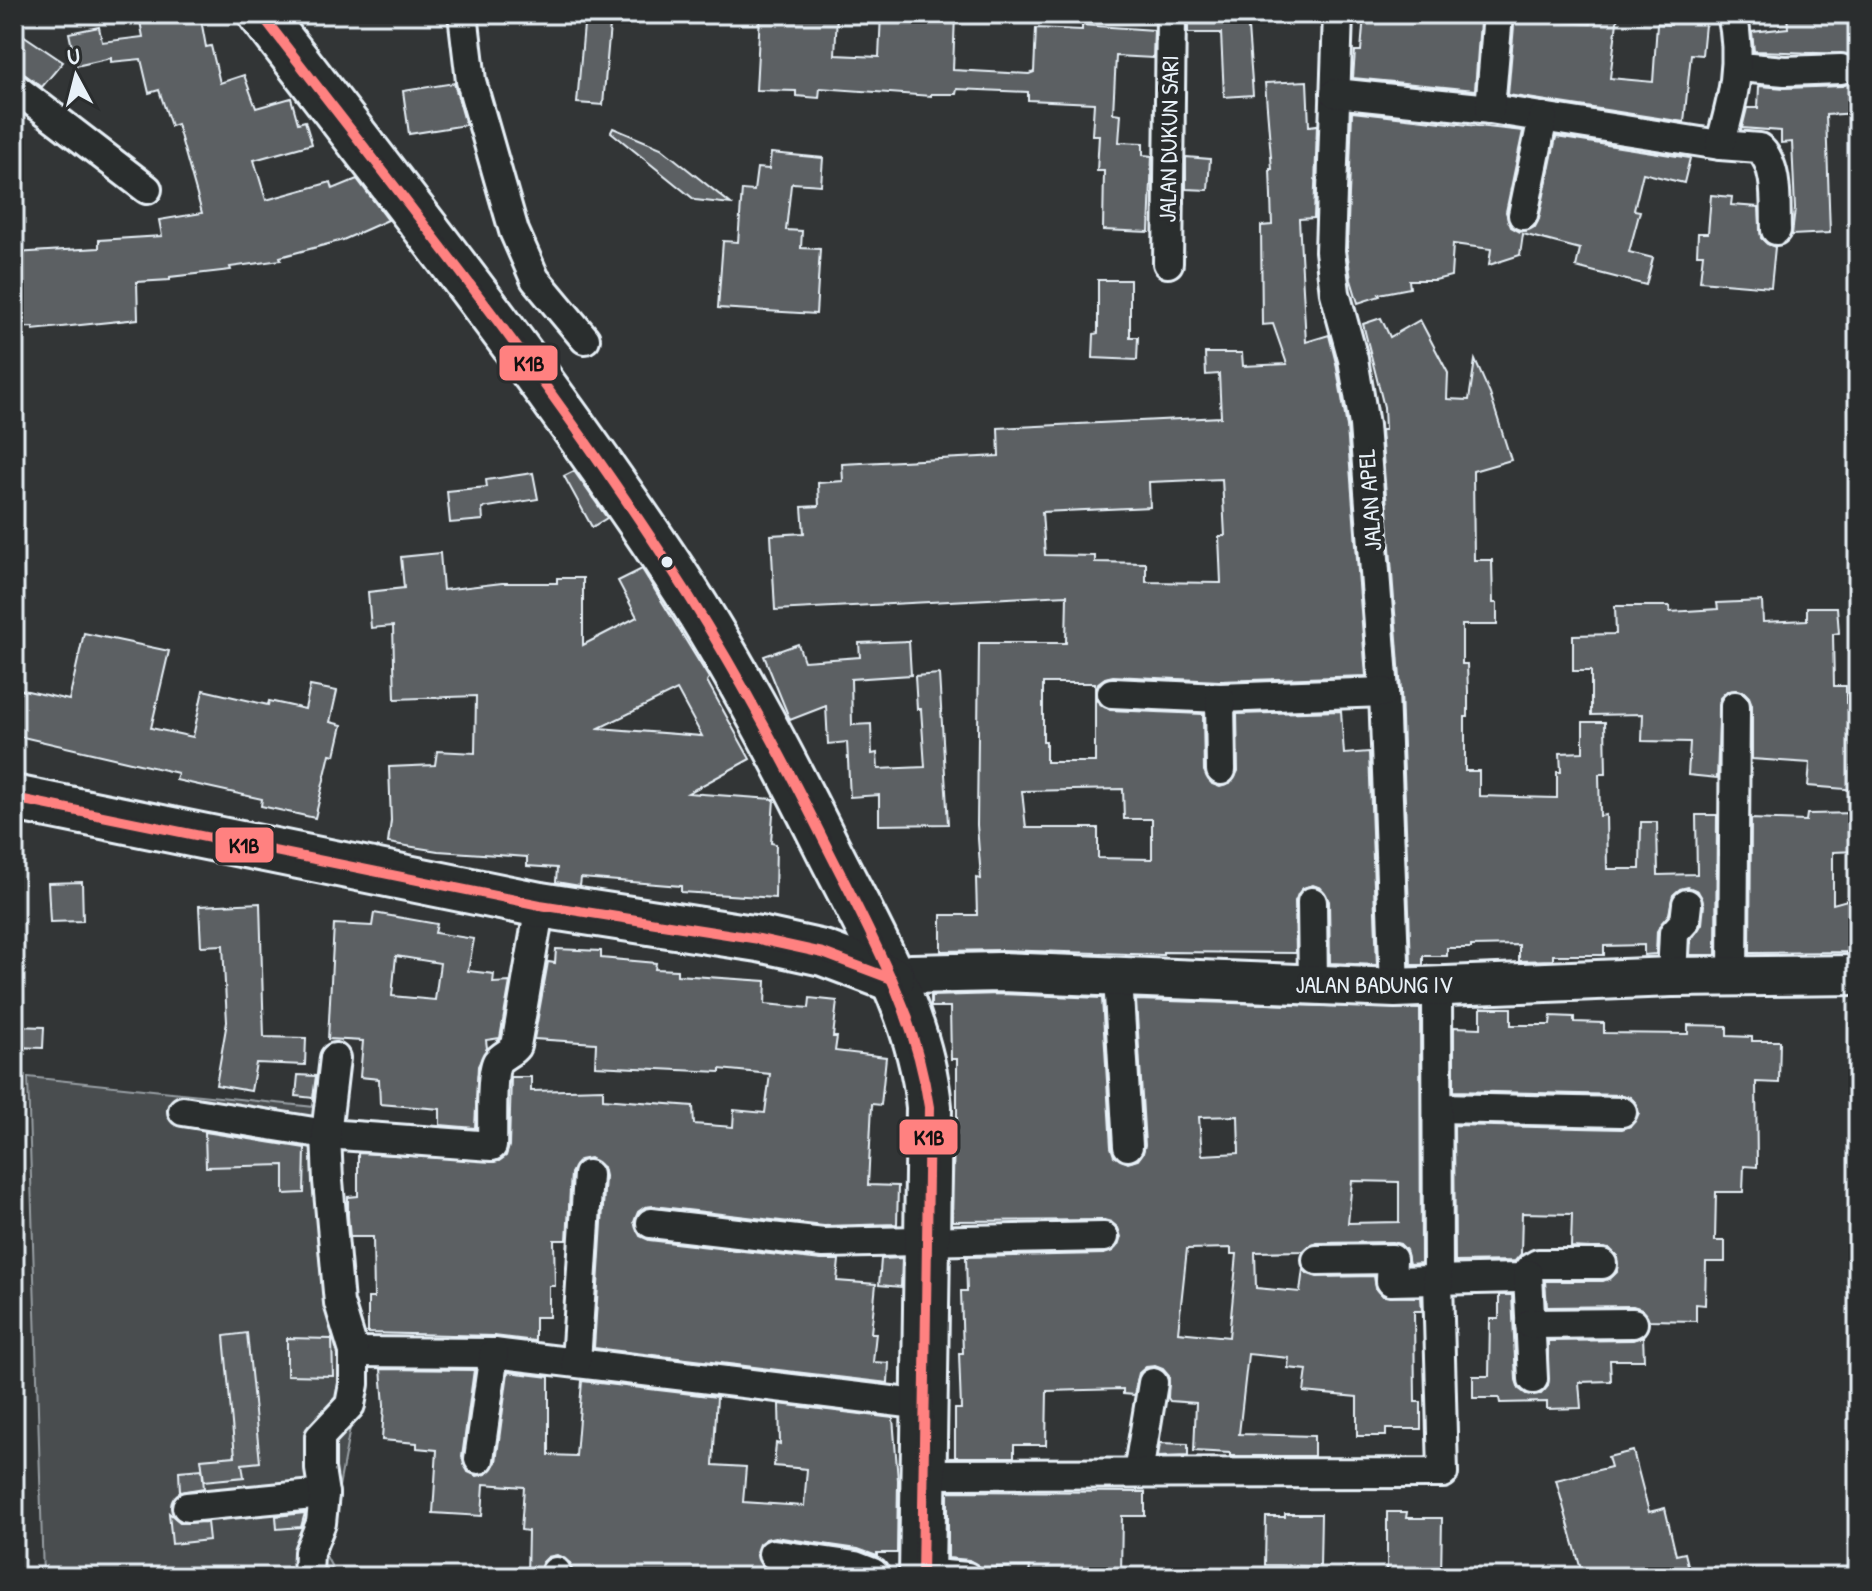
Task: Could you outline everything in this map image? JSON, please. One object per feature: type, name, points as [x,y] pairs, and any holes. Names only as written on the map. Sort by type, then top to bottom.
[{"type":"highway","points":[[261,14],[523,358],[664,557],[772,738],[892,979],[920,1051],[928,1095],[922,1575]]},
{"type":"highway","points":[[14,798],[540,905],[759,939],[823,953],[892,979]]},
{"type":"highway","points":[[759,939],[788,938],[814,926],[834,904],[842,877]]},
{"type":"street","points":[[463,14],[471,81],[514,231],[535,279],[585,339]]},
{"type":"street","name":"JALAN DUKUN SARI","points":[[1168,263],[1171,14]]},
{"type":"street","name":"JALAN APEL","points":[[1338,14],[1330,251],[1335,293],[1353,359],[1364,425],[1384,692],[1395,988]]},
{"type":"street","points":[[1490,109],[1498,14]]},
{"type":"street","points":[[1709,142],[1734,97],[1739,67],[1732,14]]},
{"type":"street","points":[[1739,67],[1785,71],[1841,69]]},
{"type":"street","points":[[14,87],[147,189]]},
{"type":"street","points":[[1335,93],[1490,109],[1752,146],[1763,150],[1774,183],[1776,230]]},
{"type":"street","points":[[1523,215],[1543,117]]},
{"type":"street","points":[[1112,693],[1220,698],[1384,692]]},
{"type":"street","points":[[1220,698],[1221,770]]},
{"type":"street","points":[[1733,977],[1735,706]]},
{"type":"street","points":[[1312,902],[1313,986]]},
{"type":"street","points":[[1672,977],[1674,933],[1685,921],[1687,904]]},
{"type":"street","points":[[183,1111],[326,1134],[492,1146],[494,1072],[499,1059],[516,1046],[540,905]]},
{"type":"street","name":"JALAN BADUNG IV","points":[[892,979],[911,974],[969,972],[1395,988],[1672,977],[1858,975]]},
{"type":"street","points":[[1118,978],[1128,1146]]},
{"type":"street","points":[[924,1474],[1443,1473],[1438,1280],[1437,987]]},
{"type":"street","points":[[308,1577],[309,1552],[321,1523],[324,1494],[320,1437],[350,1405],[354,1384],[354,1352],[339,1303],[328,1181],[326,1134],[335,1058]]},
{"type":"street","points":[[1439,1108],[1622,1112]]},
{"type":"street","points":[[576,1362],[588,1175]]},
{"type":"street","points":[[651,1223],[823,1243],[1104,1237]]},
{"type":"street","points":[[1317,1260],[1392,1259],[1391,1281],[1510,1279],[1528,1274]]},
{"type":"street","points":[[1533,1379],[1528,1274],[1531,1268],[1538,1264],[1602,1264]]},
{"type":"street","points":[[1530,1324],[1633,1323]]},
{"type":"street","points":[[354,1352],[494,1353],[925,1405]]},
{"type":"street","points":[[479,1459],[494,1353]]},
{"type":"street","points":[[1138,1473],[1153,1383]]},
{"type":"street","points":[[187,1507],[324,1494]]},
{"type":"street","points":[[773,1554],[855,1566],[876,1577]]},
{"type":"street","points":[[922,1575],[967,1577]]},
{"type":"shaded area","points":[[28,1077],[314,1107],[354,1407],[326,1556],[337,1577],[43,1577]]},
{"type":"building","points":[[200,14],[206,47],[211,46],[220,83],[244,75],[256,108],[291,98],[298,123],[305,121],[312,144],[254,160],[266,200],[331,182],[333,189],[357,179],[388,220],[343,240],[280,257],[281,260],[170,277],[170,280],[137,282],[138,319],[33,330],[33,327],[14,328],[14,253],[99,248],[99,240],[162,236],[159,220],[202,213],[177,124],[171,126],[159,90],[149,93],[141,59],[111,62],[111,58],[76,66],[69,33],[99,27],[102,42],[143,37],[140,21]]},
{"type":"building","points":[[585,14],[611,14],[603,105],[577,103]]},
{"type":"building","points":[[760,14],[837,14],[835,55],[879,57],[881,14],[955,14],[953,70],[1029,74],[1034,72],[1036,28],[1082,30],[1082,25],[1154,30],[1153,58],[1116,56],[1113,113],[1121,114],[1119,142],[1143,143],[1143,155],[1152,156],[1149,232],[1103,230],[1104,171],[1097,171],[1099,135],[1092,135],[1094,103],[1028,100],[1028,92],[957,89],[956,94],[931,96],[820,88],[819,98],[796,96],[796,91],[756,90]]},
{"type":"building","points":[[1188,14],[1247,14],[1253,95],[1224,97],[1221,33],[1188,33]]},
{"type":"building","points":[[1364,14],[1417,14],[1416,18],[1480,22],[1475,90],[1353,78],[1355,51],[1361,51]]},
{"type":"building","points":[[1515,14],[1550,14],[1550,21],[1591,24],[1592,14],[1618,14],[1610,78],[1653,82],[1657,24],[1671,25],[1672,14],[1706,14],[1702,55],[1691,54],[1684,122],[1508,95]]},
{"type":"building","points":[[1787,14],[1858,14],[1858,113],[1826,115],[1830,233],[1792,235],[1795,209],[1792,142],[1781,143],[1781,131],[1742,128],[1747,108],[1758,108],[1759,86],[1842,86],[1851,83],[1856,76],[1856,61],[1848,54],[1754,51],[1752,32],[1788,28]]},
{"type":"building","points":[[14,29],[63,62],[42,87],[14,70]]},
{"type":"building","points":[[1307,81],[1309,126],[1317,125],[1314,218],[1299,219],[1306,342],[1329,335],[1336,363],[1347,427],[1366,676],[1220,681],[1113,676],[1098,683],[1095,693],[1097,701],[1110,710],[1203,714],[1204,771],[1212,784],[1220,787],[1230,784],[1238,771],[1237,714],[1341,711],[1344,754],[1369,752],[1377,965],[1330,963],[1329,901],[1321,888],[1313,885],[1303,888],[1295,901],[1296,953],[1163,952],[1163,955],[941,951],[941,915],[977,915],[976,878],[981,879],[977,825],[979,643],[1066,643],[1067,595],[775,610],[771,535],[804,533],[802,507],[819,506],[818,483],[843,481],[842,464],[999,456],[998,428],[1221,417],[1219,374],[1206,375],[1205,353],[1242,353],[1243,366],[1287,364],[1273,324],[1262,325],[1261,226],[1272,225],[1272,169],[1265,83]],"holes":[[[1222,479],[1225,536],[1219,536],[1221,583],[1146,582],[1146,563],[1095,562],[1095,556],[1045,555],[1042,512],[1150,507],[1149,482]],[[1043,683],[1095,683],[1095,762],[1046,762]],[[1123,789],[1124,819],[1152,819],[1152,859],[1098,858],[1098,828],[1026,828],[1022,791]]]},
{"type":"building","points":[[454,83],[466,125],[409,134],[403,91]]},
{"type":"building","points":[[1352,112],[1523,131],[1506,212],[1511,227],[1520,232],[1535,227],[1539,219],[1556,137],[1690,158],[1684,183],[1643,173],[1634,210],[1640,211],[1629,252],[1653,258],[1646,285],[1576,267],[1580,249],[1523,234],[1520,255],[1489,265],[1491,249],[1453,244],[1451,276],[1435,280],[1409,280],[1410,288],[1379,294],[1358,303],[1347,250]]},
{"type":"building","points":[[613,128],[661,148],[731,204],[695,200],[611,132]]},
{"type":"building","points":[[771,153],[823,158],[821,185],[791,185],[786,230],[802,231],[801,248],[820,249],[816,314],[718,308],[723,241],[738,242],[742,190],[754,191],[757,168],[769,169]]},
{"type":"building","points":[[1186,157],[1210,159],[1208,190],[1186,189]]},
{"type":"building","points":[[1711,195],[1732,197],[1731,205],[1759,207],[1761,238],[1775,247],[1771,287],[1700,281],[1703,254],[1697,254],[1698,233],[1708,233]]},
{"type":"building","points":[[1098,280],[1130,280],[1130,337],[1138,337],[1137,360],[1093,358],[1094,334],[1098,333]]},
{"type":"building","points":[[1381,318],[1390,337],[1420,320],[1448,373],[1447,399],[1469,400],[1475,360],[1490,394],[1511,460],[1473,471],[1474,560],[1492,560],[1497,625],[1462,625],[1462,664],[1467,664],[1468,691],[1465,771],[1479,771],[1479,796],[1557,798],[1560,753],[1583,752],[1583,722],[1605,722],[1606,774],[1599,774],[1600,816],[1606,815],[1607,869],[1640,869],[1641,822],[1657,822],[1658,875],[1697,874],[1696,815],[1717,815],[1716,955],[1690,955],[1691,940],[1702,924],[1704,905],[1698,891],[1688,887],[1673,895],[1669,914],[1657,931],[1656,954],[1644,955],[1644,945],[1604,946],[1604,955],[1553,955],[1553,960],[1519,961],[1519,945],[1471,946],[1447,948],[1447,956],[1423,956],[1423,965],[1411,965],[1401,691],[1381,430],[1385,430],[1384,407],[1363,324]]},
{"type":"building","points":[[574,471],[607,518],[592,527],[564,476]]},
{"type":"building","points":[[533,473],[538,499],[482,508],[483,520],[450,523],[447,491],[487,487],[486,480]]},
{"type":"building","points":[[440,553],[443,590],[502,583],[557,583],[557,578],[583,578],[583,645],[637,617],[618,581],[642,569],[709,678],[707,681],[750,759],[688,793],[774,799],[771,843],[776,844],[775,898],[681,892],[681,886],[581,878],[580,886],[556,882],[557,868],[527,866],[527,857],[438,851],[388,843],[391,821],[389,767],[435,765],[437,751],[475,753],[476,696],[395,699],[393,626],[371,628],[368,592],[404,588],[401,557]],"holes":[[[677,690],[702,736],[599,728]]]},
{"type":"building","points":[[1762,601],[1763,622],[1807,620],[1807,607],[1837,607],[1839,633],[1833,634],[1834,686],[1846,686],[1846,703],[1858,704],[1858,790],[1808,786],[1810,763],[1752,759],[1752,705],[1743,691],[1727,691],[1720,698],[1717,778],[1688,775],[1690,742],[1642,741],[1643,714],[1591,715],[1591,671],[1573,671],[1573,635],[1616,634],[1615,606],[1669,606],[1670,612],[1718,609],[1717,603]]},
{"type":"building","points":[[84,633],[169,651],[151,728],[193,737],[203,690],[268,705],[269,701],[305,709],[310,686],[337,691],[330,722],[342,725],[335,755],[330,754],[315,818],[261,806],[262,799],[176,780],[178,773],[14,735],[14,688],[69,700]]},
{"type":"building","points":[[909,641],[911,675],[851,679],[852,725],[871,724],[872,754],[877,753],[878,769],[925,767],[915,676],[939,674],[948,824],[879,825],[879,795],[850,797],[847,742],[828,744],[826,706],[790,720],[764,656],[798,644],[804,661],[860,657],[859,643]]},
{"type":"building","points":[[1858,813],[1858,851],[1833,852],[1833,904],[1858,897],[1858,922],[1849,924],[1855,952],[1750,953],[1751,819],[1806,821],[1807,814]]},
{"type":"building","points":[[82,882],[83,921],[50,922],[48,883]]},
{"type":"building","points":[[260,903],[264,1037],[306,1038],[305,1065],[256,1063],[251,1091],[216,1085],[227,1022],[223,945],[201,946],[199,906]]},
{"type":"building","points":[[374,913],[437,924],[435,933],[474,939],[468,971],[494,974],[493,983],[510,982],[500,1038],[486,1040],[487,1048],[478,1066],[475,1128],[440,1125],[440,1109],[380,1104],[379,1079],[360,1077],[363,1041],[328,1039],[334,924],[372,926]],"holes":[[[396,956],[440,963],[435,1000],[392,996]]]},
{"type":"building","points":[[556,949],[601,951],[601,958],[656,963],[655,969],[677,970],[677,975],[766,981],[765,1004],[809,1008],[810,998],[837,1001],[833,1037],[837,1037],[835,1051],[886,1057],[881,1105],[872,1104],[868,1185],[898,1186],[897,1224],[824,1226],[653,1206],[638,1212],[634,1222],[640,1236],[649,1240],[839,1260],[837,1281],[876,1284],[871,1333],[876,1333],[873,1362],[889,1363],[888,1383],[594,1348],[605,1176],[603,1167],[590,1158],[580,1160],[571,1173],[567,1240],[554,1240],[555,1286],[549,1286],[549,1317],[535,1317],[535,1341],[494,1336],[368,1333],[368,1298],[374,1298],[373,1237],[350,1237],[348,1216],[348,1197],[358,1196],[358,1153],[499,1161],[506,1156],[509,1146],[511,1077],[531,1077],[531,1091],[603,1089],[603,1099],[693,1106],[694,1124],[733,1127],[734,1110],[765,1113],[770,1074],[720,1069],[720,1072],[595,1066],[596,1043],[534,1039],[548,962],[555,963]]},
{"type":"building","points":[[1000,994],[1102,998],[1111,1147],[1114,1156],[1128,1163],[1138,1160],[1145,1145],[1136,1000],[1420,1009],[1421,1263],[1409,1264],[1406,1250],[1392,1242],[1317,1243],[1303,1251],[1255,1252],[1256,1288],[1300,1292],[1303,1269],[1317,1277],[1374,1276],[1376,1288],[1383,1296],[1421,1297],[1422,1311],[1414,1311],[1415,1402],[1421,1402],[1421,1429],[1386,1429],[1386,1436],[1357,1436],[1357,1397],[1304,1392],[1307,1370],[1288,1368],[1289,1358],[1248,1354],[1239,1434],[1314,1436],[1314,1456],[1230,1456],[1230,1453],[1194,1451],[1196,1403],[1170,1401],[1169,1376],[1155,1366],[1146,1367],[1139,1373],[1134,1395],[1123,1394],[1123,1389],[1047,1391],[1046,1445],[1014,1445],[1014,1457],[955,1457],[955,1409],[961,1409],[961,1291],[967,1291],[966,1257],[1104,1254],[1113,1251],[1121,1237],[1118,1228],[1104,1220],[952,1221],[957,1059],[951,1059],[950,1007],[931,1007],[931,996]],"holes":[[[1238,1116],[1239,1153],[1202,1155],[1199,1117]],[[1352,1181],[1399,1182],[1399,1222],[1348,1223]],[[1231,1248],[1231,1254],[1237,1254],[1229,1337],[1178,1332],[1187,1249]]]},
{"type":"building","points":[[1481,1008],[1511,1008],[1511,1025],[1550,1025],[1551,1016],[1574,1017],[1574,1022],[1604,1023],[1604,1033],[1688,1034],[1688,1025],[1727,1026],[1727,1036],[1752,1037],[1752,1041],[1780,1041],[1779,1083],[1756,1082],[1757,1167],[1744,1166],[1743,1192],[1716,1192],[1715,1241],[1725,1241],[1725,1262],[1706,1262],[1705,1305],[1696,1304],[1696,1321],[1649,1320],[1642,1309],[1633,1306],[1547,1307],[1545,1281],[1603,1281],[1617,1272],[1617,1256],[1610,1249],[1571,1247],[1572,1214],[1522,1213],[1521,1254],[1515,1261],[1455,1262],[1454,1125],[1622,1129],[1631,1126],[1639,1113],[1636,1103],[1622,1095],[1454,1091],[1454,1027],[1481,1028]]},
{"type":"building","points":[[15,1026],[44,1027],[43,1048],[14,1047]]},
{"type":"building","points":[[298,1075],[316,1076],[313,1098],[296,1096]]},
{"type":"building","points":[[205,1132],[305,1148],[304,1193],[284,1194],[284,1165],[206,1167]]},
{"type":"building","points":[[902,1258],[901,1287],[879,1285],[881,1259]]},
{"type":"building","points":[[1499,1295],[1512,1295],[1516,1380],[1519,1389],[1526,1394],[1541,1394],[1548,1386],[1548,1341],[1633,1340],[1643,1336],[1644,1360],[1610,1360],[1611,1381],[1579,1382],[1581,1408],[1547,1409],[1547,1402],[1500,1403],[1499,1398],[1473,1398],[1473,1376],[1489,1376],[1490,1319],[1499,1319]]},
{"type":"building","points":[[247,1333],[260,1462],[242,1464],[244,1477],[204,1481],[201,1459],[235,1456],[224,1336]]},
{"type":"building","points":[[287,1338],[332,1339],[333,1376],[287,1375]]},
{"type":"building","points":[[381,1369],[474,1370],[462,1457],[468,1472],[477,1476],[486,1474],[496,1462],[508,1372],[549,1377],[549,1455],[576,1456],[582,1381],[717,1397],[713,1465],[746,1467],[743,1502],[804,1506],[807,1469],[774,1466],[776,1443],[780,1444],[779,1404],[893,1418],[898,1480],[897,1553],[877,1553],[877,1556],[858,1549],[775,1537],[759,1544],[756,1552],[762,1567],[813,1577],[573,1577],[570,1563],[557,1555],[548,1557],[542,1563],[539,1577],[527,1577],[528,1531],[521,1530],[524,1487],[484,1484],[482,1516],[433,1513],[437,1450],[417,1448],[417,1443],[382,1440],[384,1405]]},
{"type":"building","points":[[1160,1443],[1188,1444],[1188,1456],[1158,1457]]},
{"type":"building","points":[[1633,1451],[1649,1512],[1665,1508],[1676,1555],[1685,1553],[1691,1577],[1583,1577],[1556,1480],[1611,1467],[1608,1457]]},
{"type":"building","points":[[202,1469],[204,1488],[180,1492],[179,1471]]},
{"type":"building","points":[[948,1491],[1145,1492],[1145,1516],[1122,1516],[1121,1573],[1029,1574],[1030,1567],[981,1568],[969,1560],[948,1558]]},
{"type":"building","points":[[1387,1512],[1407,1512],[1406,1518],[1442,1518],[1441,1577],[1387,1577]]},
{"type":"building","points":[[169,1513],[181,1523],[207,1522],[209,1540],[172,1544]]},
{"type":"building","points":[[305,1513],[301,1527],[277,1529],[276,1516]]},
{"type":"building","points":[[1285,1514],[1321,1514],[1320,1566],[1265,1565],[1266,1517],[1285,1517]]},
{"type":"transit line","name":"K1B","points":[[261,14],[481,299],[638,518],[706,624],[759,716],[888,971],[913,1037],[929,1107],[922,1577]]},
{"type":"transit line","name":"K1B","points":[[14,798],[540,905],[759,939],[823,953],[892,979],[908,1018]]}]
